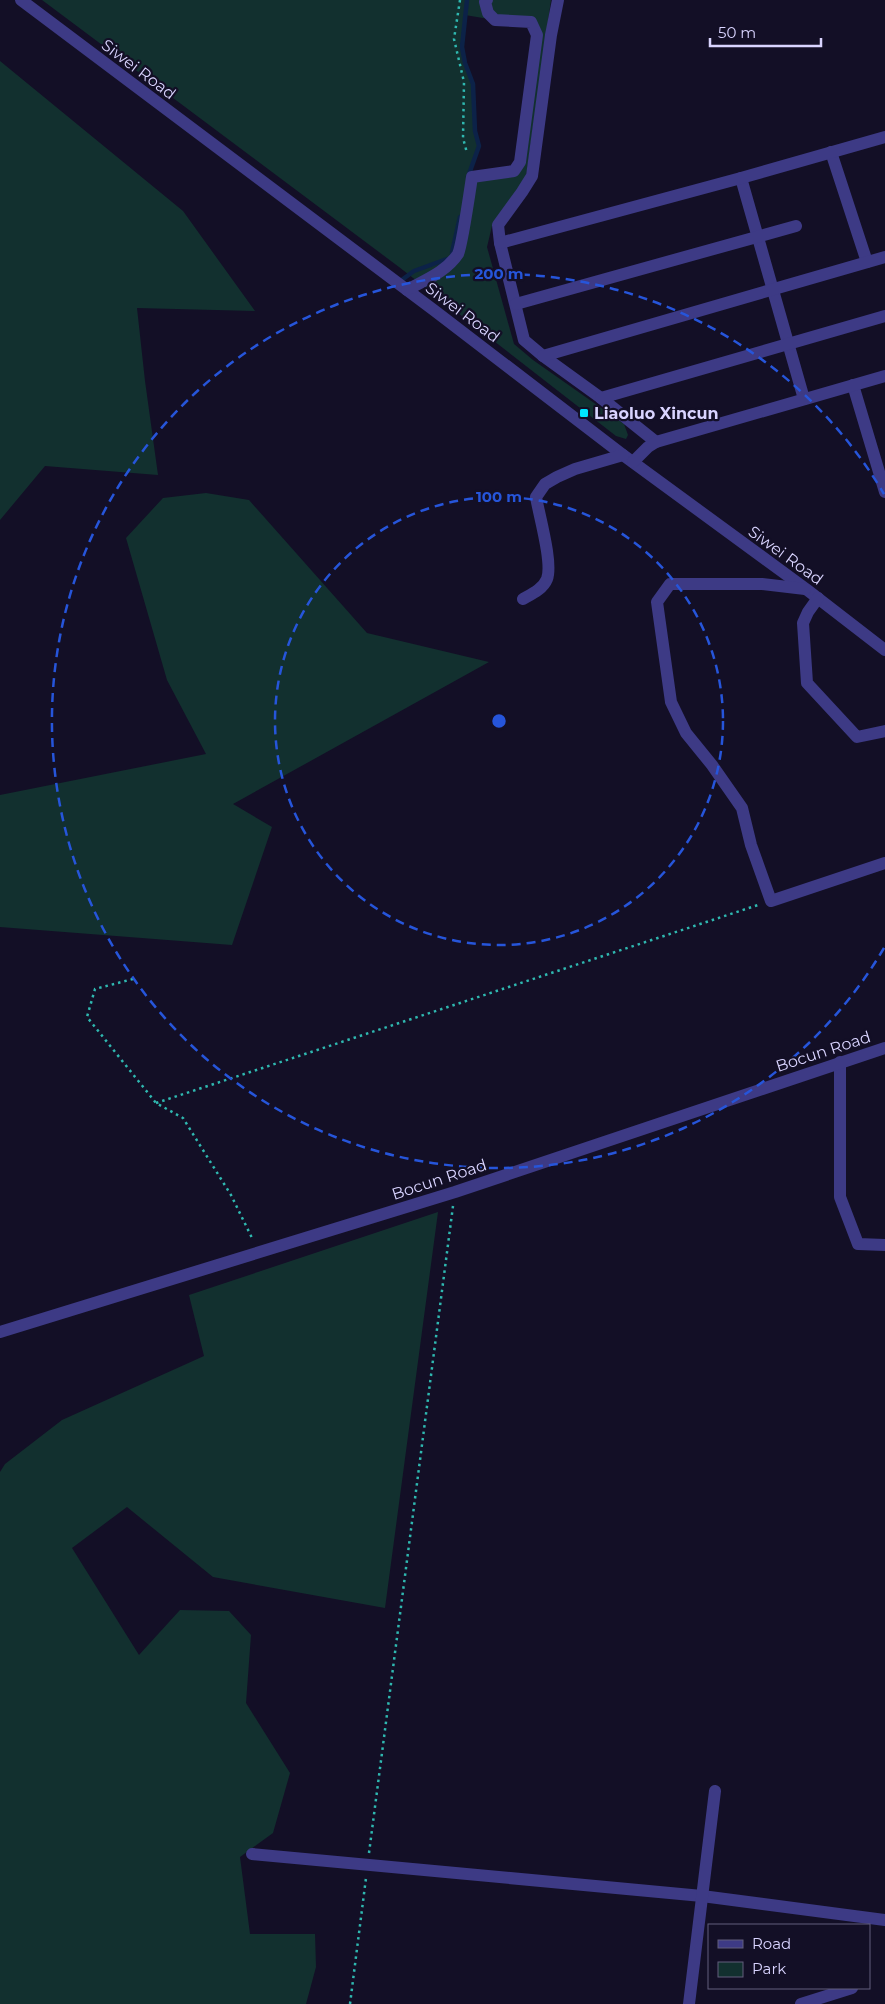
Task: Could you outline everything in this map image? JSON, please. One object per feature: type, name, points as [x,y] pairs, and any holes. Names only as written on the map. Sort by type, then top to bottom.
[{"type":"street","name":"Siwei Road","points":[[21,0],[407,290],[628,459],[806,589],[885,650]]},
{"type":"street","points":[[407,290],[439,272],[459,252],[472,177],[514,171],[520,162],[537,35],[531,22],[495,20],[488,13],[485,2],[487,0]]},
{"type":"street","points":[[558,0],[551,36],[532,176],[498,225],[500,243],[524,340],[656,442]]},
{"type":"street","points":[[500,243],[741,178],[885,136]]},
{"type":"street","points":[[831,152],[867,262]]},
{"type":"street","points":[[741,178],[804,399]]},
{"type":"street","points":[[516,304],[796,226]]},
{"type":"street","points":[[543,356],[885,257]]},
{"type":"street","points":[[601,398],[885,316]]},
{"type":"street","points":[[524,599],[541,588],[548,578],[548,562],[536,497],[545,484],[575,469],[628,459],[656,442],[885,376]]},
{"type":"street","points":[[853,385],[885,492]]},
{"type":"street","points":[[806,589],[762,584],[670,584],[658,602],[670,702],[686,733],[712,765],[742,808],[770,901],[885,863]]},
{"type":"street","points":[[818,598],[803,623],[807,683],[857,737],[885,731]]},
{"type":"street","name":"Bocun Road","points":[[0,1332],[455,1192],[885,1048]]},
{"type":"street","points":[[840,1062],[840,1197],[858,1244],[885,1245]]},
{"type":"street","points":[[688,2004],[715,1791]]},
{"type":"street","points":[[252,1854],[702,1896],[862,1921],[885,1920]]},
{"type":"street","points":[[801,2004],[849,1989]]},
{"type":"path","points":[[460,0],[454,39],[464,82],[463,138],[467,153]]},
{"type":"path","points":[[156,1103],[770,901]]},
{"type":"path","points":[[133,979],[95,989],[87,1016],[156,1103],[183,1118],[231,1195],[259,1252]]},
{"type":"path","points":[[350,2004],[455,1192]]},
{"type":"green space","points":[[42,0],[551,0],[526,177],[492,226],[487,247],[514,344],[533,360],[624,424],[628,435],[626,439],[616,436],[399,267]],"holes":[[[465,15],[531,23],[537,35],[514,171],[469,177],[479,146],[475,131],[473,84],[465,63],[462,47]]]},
{"type":"green space","points":[[0,61],[183,211],[255,311],[137,308],[158,475],[45,466],[0,520]]},
{"type":"green space","points":[[206,493],[249,500],[367,633],[489,662],[233,804],[272,827],[232,945],[0,927],[0,795],[206,754],[167,680],[126,538],[163,498]]},
{"type":"green space","points":[[438,1212],[385,1608],[213,1577],[127,1507],[72,1548],[139,1655],[180,1610],[229,1611],[251,1635],[246,1703],[290,1773],[273,1833],[240,1857],[250,1934],[315,1934],[316,1967],[306,2004],[0,2004],[0,1472],[5,1464],[62,1420],[204,1356],[189,1295]]},
{"type":"waterway","points":[[467,0],[462,47],[465,63],[473,84],[475,131],[479,146],[468,177]]},
{"type":"waterway","points":[[452,253],[460,217]]},
{"type":"waterway","points":[[399,282],[414,271],[447,259]]},
{"type":"place","name":"Liaoluo Xincun","points":[[584,413]]}]
